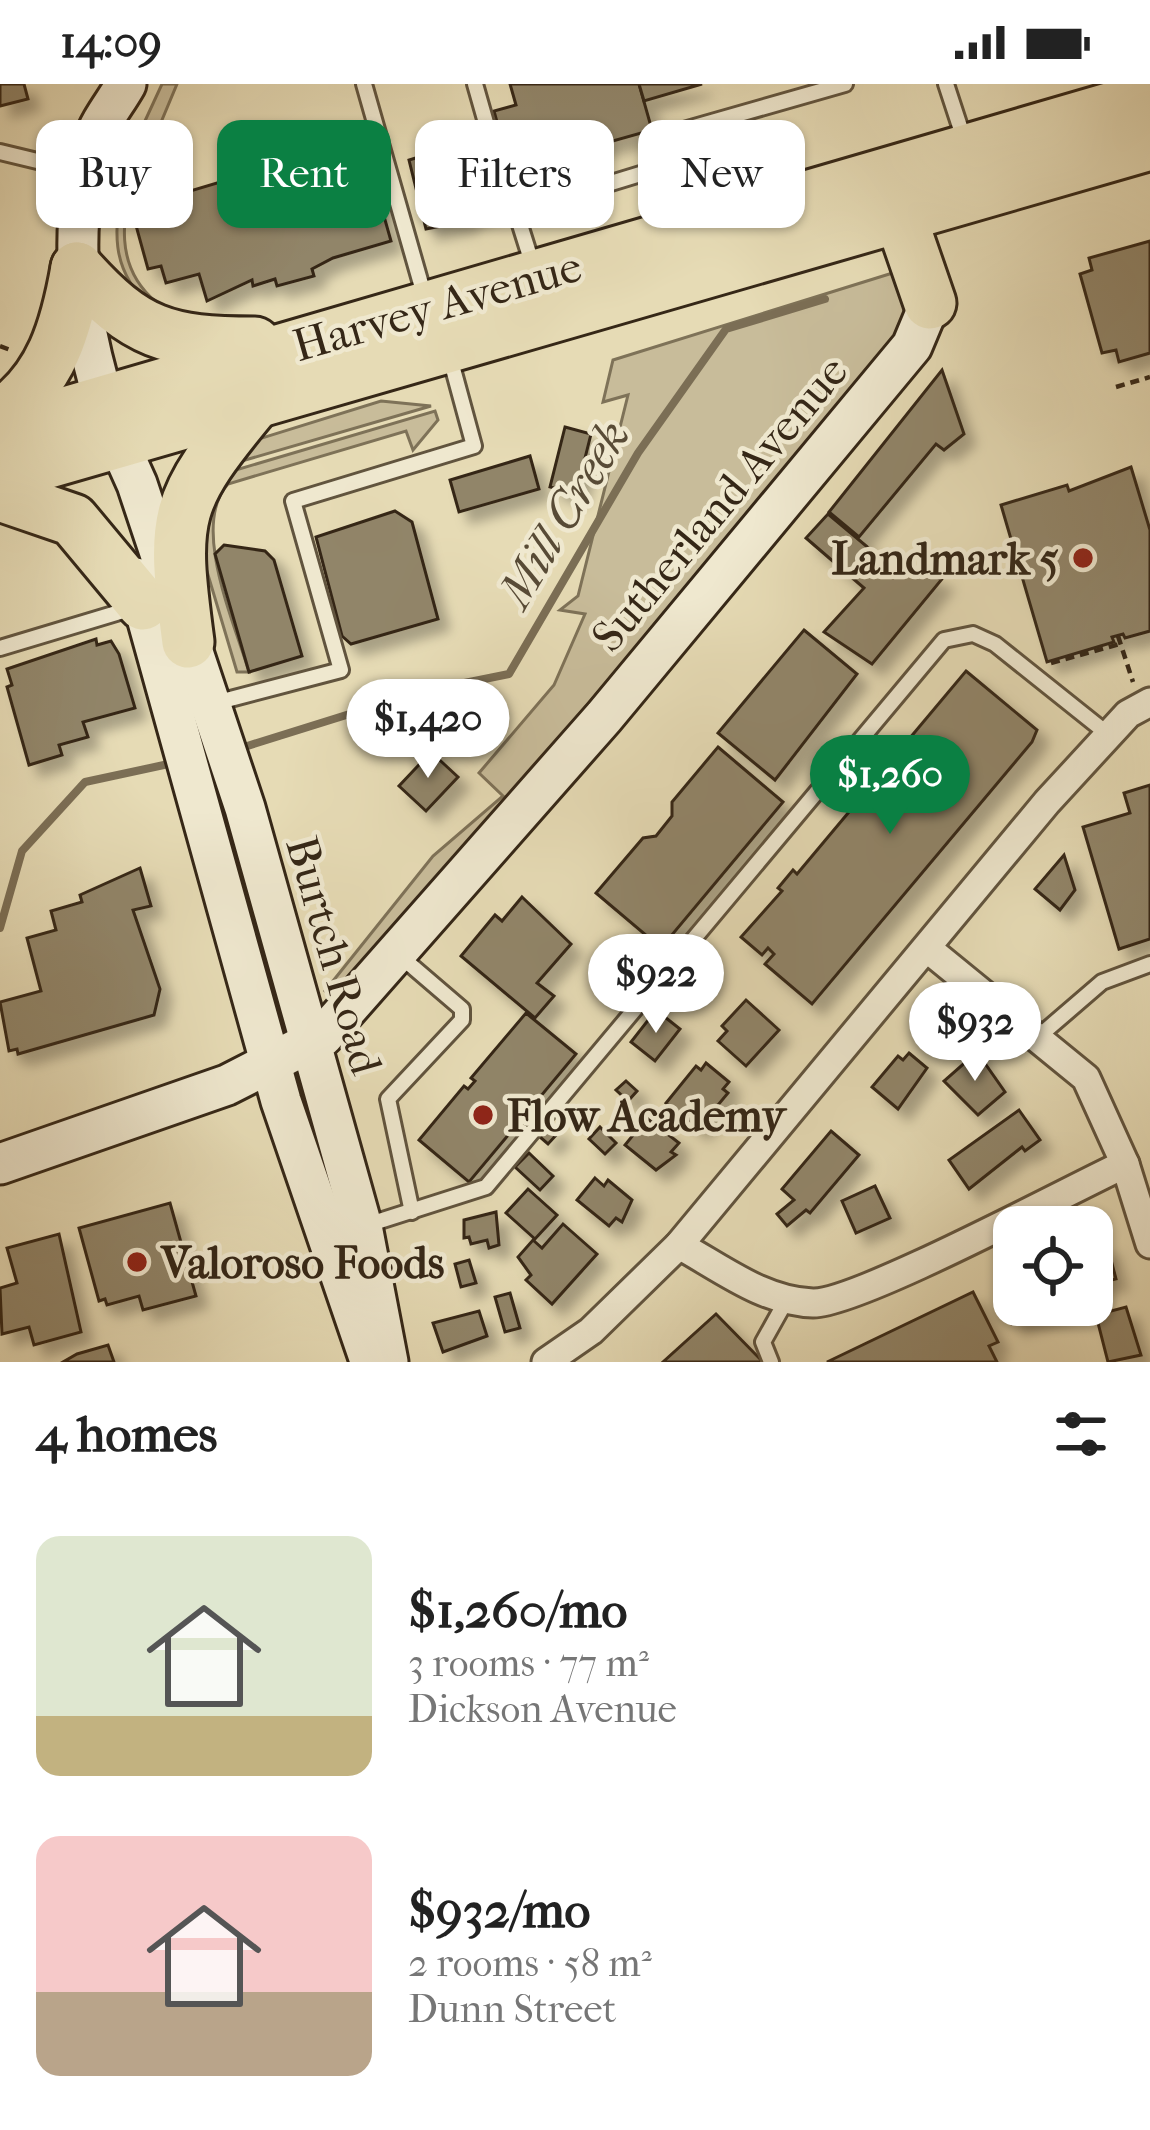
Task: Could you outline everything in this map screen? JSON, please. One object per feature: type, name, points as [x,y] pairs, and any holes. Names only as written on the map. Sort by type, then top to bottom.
[{"type":"highway","name":"Harvey Avenue","points":[[0,476],[112,423],[303,344],[438,328],[900,216],[966,168],[1150,97]]},
{"type":"highway","name":"Harvey Avenue","points":[[0,431],[112,423],[256,402],[438,328],[536,277],[966,168],[1150,144]]},
{"type":"highway","points":[[930,302],[964,220],[966,168]]},
{"type":"highway","points":[[900,216],[930,302]]},
{"type":"highway","points":[[77,268],[114,309],[144,329],[189,343],[303,344]]},
{"type":"highway","points":[[0,416],[26,396],[48,365],[68,317],[77,268]]},
{"type":"highway","points":[[188,642],[177,528],[201,470],[256,402]]},
{"type":"highway","points":[[0,495],[74,520],[143,604]]},
{"type":"main road","name":"Burtch Road","points":[[104,120],[126,84]]},
{"type":"main road","name":"Burtch Road","points":[[77,228],[77,268],[112,423],[137,484],[188,642],[202,818],[334,1266],[371,1362]]},
{"type":"main road","name":"Sutherland Avenue","points":[[0,1164],[272,1066],[310,1046],[398,956],[912,346],[930,302]]},
{"type":"main road","name":"Burtch Road","points":[[112,423],[113,490],[143,604],[191,710],[244,808],[362,1226],[388,1362]]},
{"type":"street","points":[[546,1362],[591,1331],[679,1245],[1141,692]]},
{"type":"street","points":[[928,949],[1086,1078],[1125,1164],[1150,1244]]},
{"type":"street","points":[[679,1245],[770,1296],[817,1304],[875,1283],[1125,1164]]},
{"type":"lane","points":[[191,710],[341,670],[293,501],[474,446],[364,84]]},
{"type":"lane","points":[[475,84],[485,120]]},
{"type":"lane","points":[[614,182],[660,168],[673,133],[845,84]]},
{"type":"lane","points":[[946,84],[966,168]]},
{"type":"lane","points":[[0,152],[36,160]]},
{"type":"lane","points":[[521,228],[536,277]]},
{"type":"lane","points":[[0,648],[143,604]]},
{"type":"lane","points":[[362,1226],[486,1187],[944,640],[973,634],[1109,734]]},
{"type":"lane","points":[[398,956],[462,1009],[462,1020],[388,1099],[412,1212]]},
{"type":"lane","points":[[1037,1038],[1102,982],[1150,964]]},
{"type":"lane","points":[[771,1362],[763,1342],[787,1299]]},
{"type":"path","points":[[1116,387],[1150,377]]},
{"type":"path","points":[[1028,670],[1119,640],[1141,692]]},
{"type":"shaded area","points":[[162,84],[177,84],[162,120],[145,120]]},
{"type":"shaded area","points":[[117,228],[124,228],[132,271],[156,302],[151,307],[126,274]]},
{"type":"shaded area","points":[[899,271],[908,328],[335,1001],[325,991],[433,856],[503,796],[479,773],[554,685],[585,614],[560,610],[578,596],[628,395],[603,402],[613,360]]},
{"type":"shaded area","points":[[381,401],[431,406],[228,465],[246,443]]},
{"type":"shaded area","points":[[435,411],[438,420],[413,450],[406,431],[228,484],[217,502],[214,549],[249,672],[237,672],[200,548],[219,475]]},
{"type":"building","points":[[0,84],[24,84],[28,99],[0,106]]},
{"type":"building","points":[[510,84],[639,84],[649,120],[638,120],[638,134],[614,141],[614,120],[496,120],[494,111],[516,105]]},
{"type":"building","points":[[639,84],[702,84],[644,101]]},
{"type":"building","points":[[217,183],[217,228],[387,228],[391,241],[333,258],[312,269],[314,276],[277,286],[275,279],[253,286],[252,280],[207,301],[199,274],[166,283],[161,266],[148,269],[137,228],[193,228],[193,190]]},
{"type":"building","points":[[1150,241],[1150,353],[1119,362],[1116,350],[1102,353],[1080,274],[1092,270],[1089,258]]},
{"type":"building","points":[[942,370],[964,434],[944,450],[936,444],[859,537],[829,512]]},
{"type":"building","points":[[565,427],[591,434],[576,494],[550,487]]},
{"type":"building","points":[[530,456],[539,489],[459,512],[450,480]]},
{"type":"building","name":"Landmark 5","points":[[1131,467],[1150,530],[1150,631],[1112,637],[1114,642],[1047,662],[1001,505],[1067,485],[1069,491]]},
{"type":"building","points":[[395,511],[412,522],[438,619],[351,644],[342,636],[316,537]]},
{"type":"building","points":[[828,514],[890,566],[894,562],[942,579],[872,664],[824,632],[864,588],[806,538]]},
{"type":"building","points":[[224,545],[265,551],[274,560],[302,656],[249,672],[215,554]]},
{"type":"building","points":[[804,630],[857,674],[775,780],[718,733]]},
{"type":"building","points":[[96,639],[97,645],[111,641],[119,654],[135,708],[83,722],[88,737],[59,745],[62,755],[29,765],[7,687],[12,685],[7,669]]},
{"type":"building","points":[[966,671],[1037,730],[1032,742],[812,1004],[765,964],[774,954],[768,948],[762,955],[741,937],[782,891],[778,888],[793,870],[797,874],[890,763],[886,759],[901,742],[904,745]]},
{"type":"building","points":[[718,747],[783,802],[661,948],[596,893],[643,838],[656,836],[672,816],[672,802]]},
{"type":"building","points":[[431,752],[458,777],[426,811],[399,786]]},
{"type":"building","points":[[1150,785],[1150,939],[1119,949],[1083,827],[1130,813],[1124,793]]},
{"type":"building","points":[[1064,855],[1075,890],[1060,910],[1035,889]]},
{"type":"building","points":[[140,868],[151,906],[133,910],[160,989],[154,1015],[18,1054],[17,1049],[9,1051],[0,1002],[41,991],[27,938],[56,930],[51,911],[82,902],[80,895]]},
{"type":"building","points":[[522,897],[571,944],[537,983],[554,996],[535,1018],[461,956],[495,915],[502,921]]},
{"type":"building","points":[[746,1000],[779,1030],[746,1066],[718,1041],[727,1031],[722,1026]]},
{"type":"building","points":[[656,1010],[680,1029],[655,1061],[631,1042]]},
{"type":"building","name":"Flow Academy","points":[[526,1013],[576,1054],[469,1182],[419,1140],[464,1086],[468,1089],[475,1081],[471,1078]]},
{"type":"building","points":[[977,1052],[1005,1092],[978,1115],[944,1081]]},
{"type":"building","points":[[909,1053],[927,1068],[898,1109],[872,1087],[898,1056],[903,1060]]},
{"type":"building","points":[[706,1063],[729,1082],[723,1089],[728,1093],[698,1129],[666,1103],[696,1066],[701,1070]]},
{"type":"building","points":[[626,1081],[637,1091],[628,1101],[616,1090]]},
{"type":"building","points":[[1019,1110],[1040,1140],[1025,1151],[1022,1147],[969,1189],[949,1160]]},
{"type":"building","points":[[647,1118],[679,1143],[671,1152],[676,1155],[656,1170],[625,1145]]},
{"type":"building","points":[[550,1125],[559,1132],[548,1144],[540,1137]]},
{"type":"building","points":[[600,1127],[616,1143],[605,1154],[589,1139]]},
{"type":"building","points":[[831,1131],[859,1155],[810,1213],[806,1210],[787,1226],[777,1214],[794,1200],[782,1189]]},
{"type":"building","points":[[529,1153],[553,1176],[540,1190],[515,1167]]},
{"type":"building","points":[[595,1178],[604,1186],[608,1180],[632,1200],[622,1222],[616,1218],[609,1226],[577,1200]]},
{"type":"building","points":[[875,1186],[890,1218],[856,1233],[842,1201]]},
{"type":"building","points":[[528,1189],[557,1215],[535,1239],[506,1213]]},
{"type":"building","name":"Valoroso Foods","points":[[170,1203],[196,1296],[143,1310],[139,1296],[107,1305],[105,1299],[99,1301],[79,1228]]},
{"type":"building","points":[[496,1212],[499,1245],[489,1248],[487,1240],[471,1244],[469,1237],[464,1238],[464,1220]]},
{"type":"building","points":[[563,1224],[597,1254],[552,1304],[526,1280],[531,1275],[518,1257],[533,1240],[542,1248]]},
{"type":"building","points":[[59,1234],[81,1332],[34,1345],[29,1327],[2,1334],[0,1288],[17,1283],[7,1248]]},
{"type":"building","points":[[469,1260],[476,1283],[461,1287],[455,1264]]},
{"type":"building","points":[[973,1292],[998,1342],[989,1346],[997,1362],[827,1362]]},
{"type":"building","points":[[510,1293],[520,1328],[505,1332],[495,1297]]},
{"type":"building","points":[[1126,1307],[1141,1355],[1108,1362],[1099,1326],[1113,1326],[1113,1310]]},
{"type":"building","points":[[479,1311],[487,1336],[443,1352],[433,1323]]},
{"type":"building","points":[[716,1314],[763,1362],[663,1362]]},
{"type":"building","points":[[108,1345],[114,1362],[63,1362],[77,1354]]},
{"type":"waterway","name":"Mill Creek","points":[[241,748],[420,692],[509,674],[638,453],[726,329],[825,299]]},
{"type":"waterway","name":"Mill Creek","points":[[0,928],[22,851],[85,782],[173,763]]},
{"type":"place","name":"Landmark 5","points":[[1083,558]]},
{"type":"place","name":"Flow Academy","points":[[483,1115]]},
{"type":"place","name":"Valoroso Foods","points":[[137,1262]]}]
